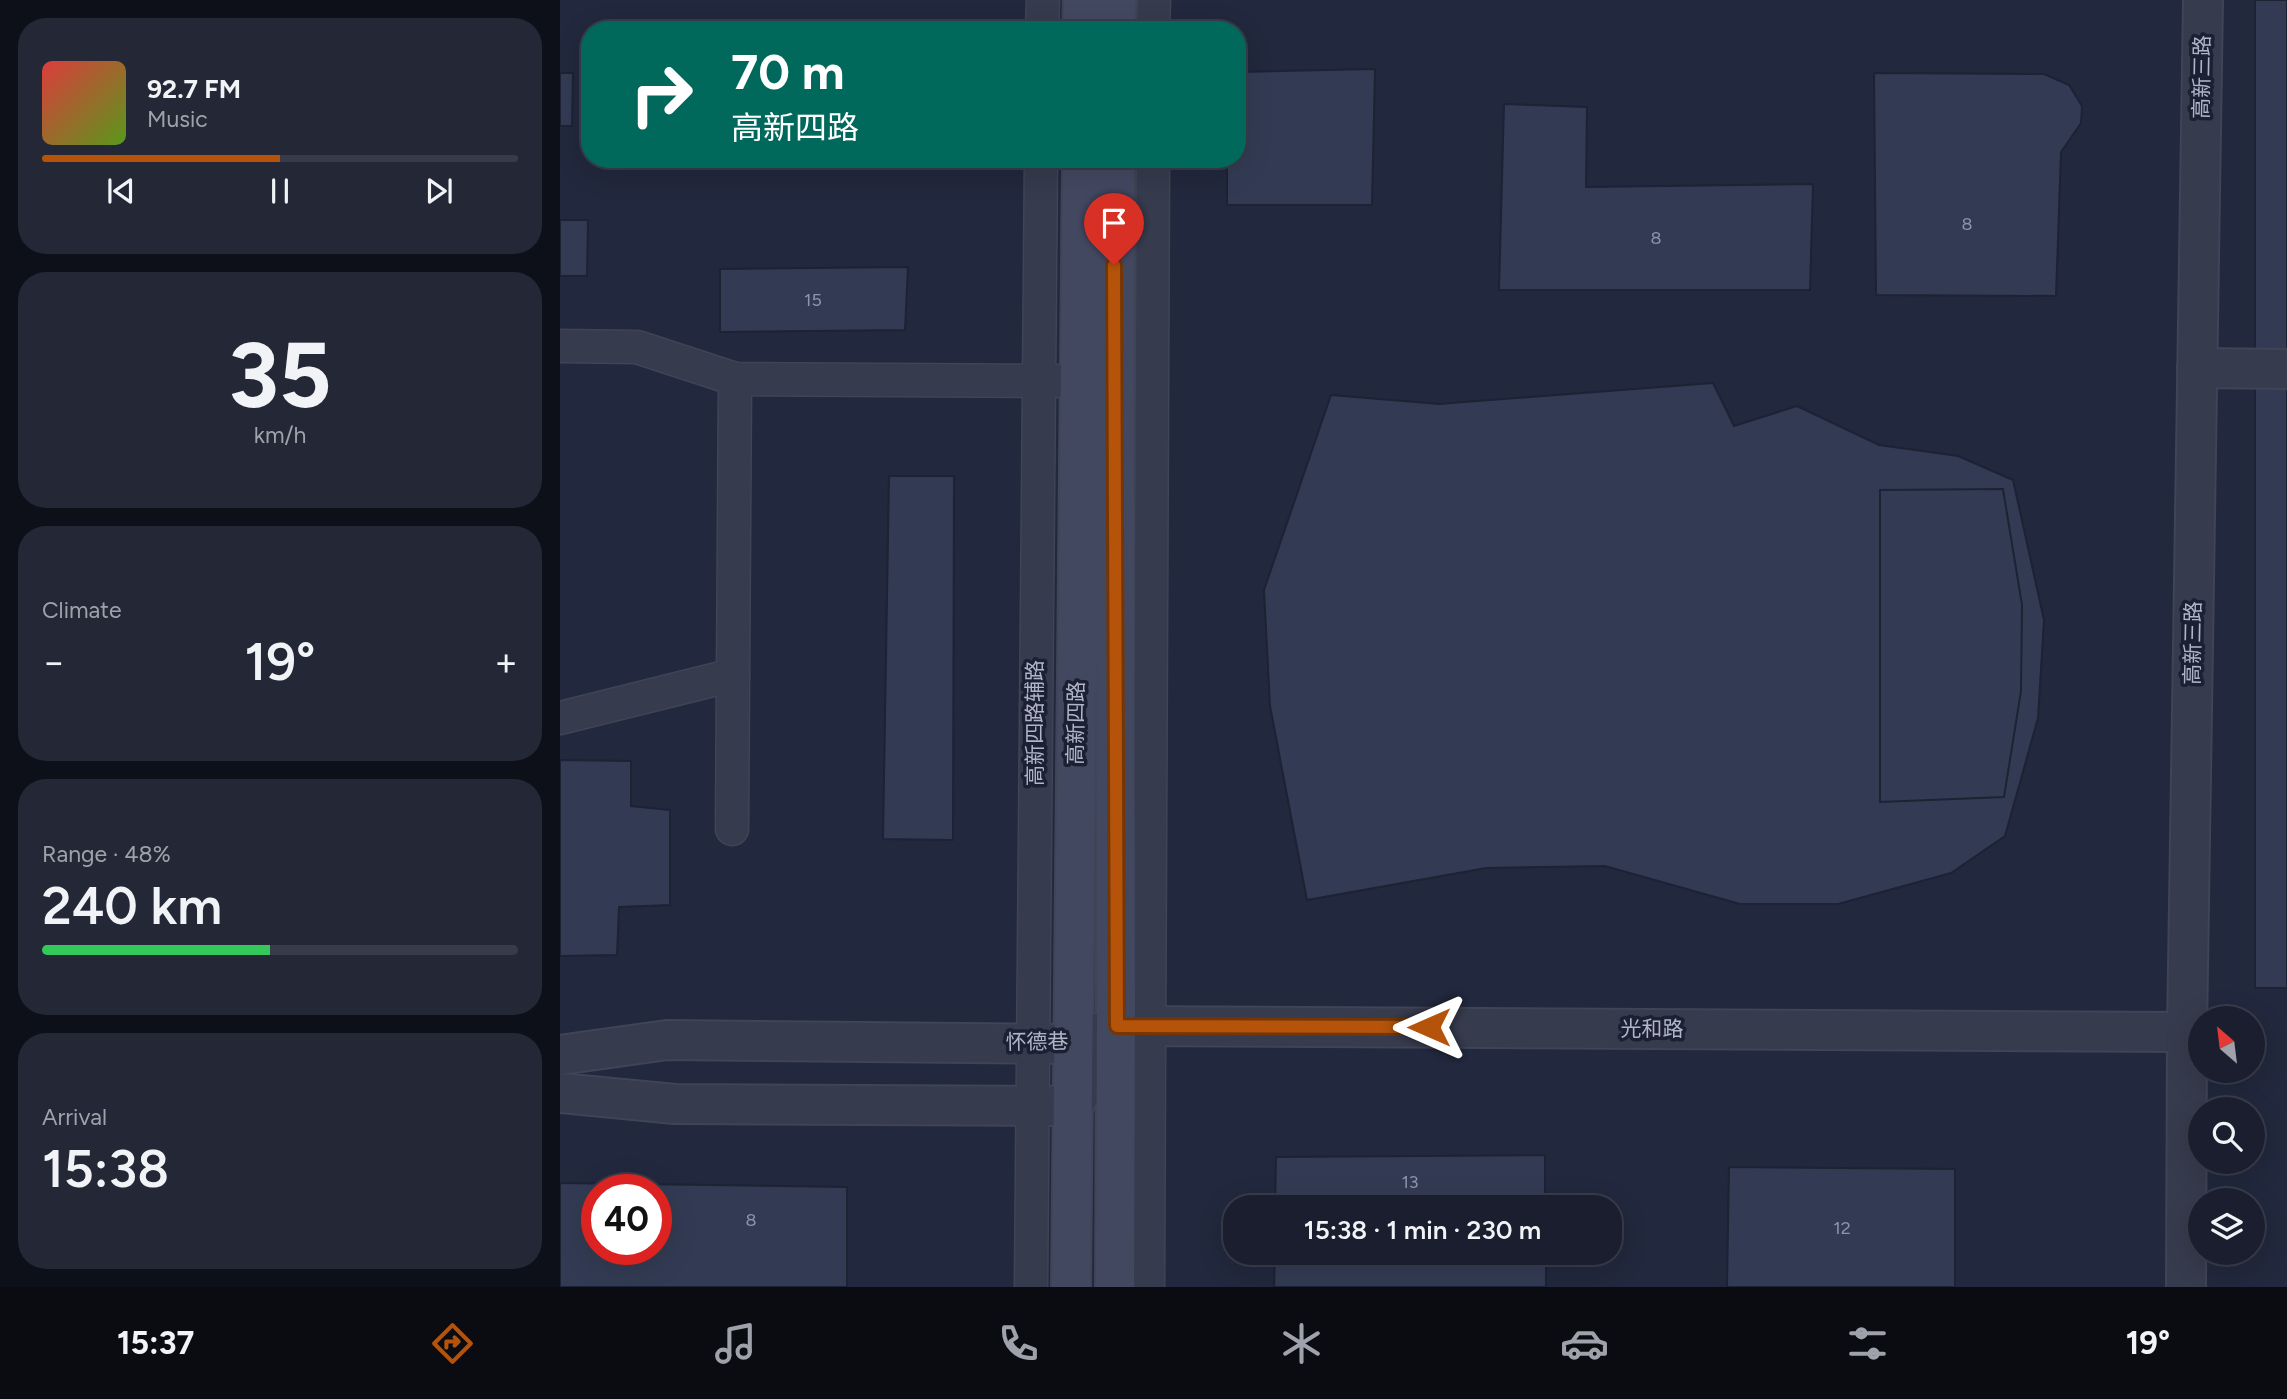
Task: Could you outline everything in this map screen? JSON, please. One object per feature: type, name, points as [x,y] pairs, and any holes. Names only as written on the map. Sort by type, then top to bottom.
[{"type":"main road","points":[[1082,21],[1083,0]]},
{"type":"main road","points":[[1116,0],[1116,21]]},
{"type":"main road","name":"高新四路","points":[[1071,1287],[1082,168]]},
{"type":"main road","name":"高新四路","points":[[1115,168],[1114,399],[1134,1026],[1115,1287]]},
{"type":"street","points":[[1042,0],[1042,21]]},
{"type":"street","points":[[1153,21],[1154,0]]},
{"type":"street","name":"高新三路","points":[[2186,1287],[2187,1031],[2203,0]]},
{"type":"street","name":"高新四路辅路","points":[[1031,1287],[1041,168]]},
{"type":"street","points":[[1148,1287],[1134,1026],[1153,168]]},
{"type":"street","points":[[560,346],[636,347],[735,379],[1080,381]]},
{"type":"street","points":[[2197,368],[2287,369]]},
{"type":"street","points":[[732,829],[735,379]]},
{"type":"street","points":[[560,718],[733,676]]},
{"type":"street","name":"光和路","points":[[1134,1026],[2187,1031]]},
{"type":"street","name":"怀德巷","points":[[560,1055],[667,1040],[1073,1044],[1134,1026]]},
{"type":"street","name":"怀德巷","points":[[1073,1106],[1134,1026]]},
{"type":"street","points":[[560,1093],[676,1104],[1073,1106]]},
{"type":"building","points":[[2255,0],[2287,0],[2287,988],[2255,988]]},
{"type":"building","points":[[1375,69],[1372,205],[1227,205],[1227,168],[1246,168],[1246,72]]},
{"type":"building","points":[[560,73],[573,73],[572,126],[560,126]]},
{"type":"building","points":[[1874,73],[2044,74],[2069,85],[2082,106],[2081,123],[2061,152],[2056,296],[1876,295]]},
{"type":"building","points":[[1504,104],[1587,107],[1586,187],[1813,184],[1810,290],[1499,290]]},
{"type":"building","points":[[560,220],[588,220],[587,276],[560,276]]},
{"type":"building","points":[[908,267],[905,330],[720,332],[720,269]]},
{"type":"building","points":[[1713,383],[1734,426],[1797,406],[1879,445],[1958,456],[2013,480],[2044,620],[2038,718],[2005,836],[1951,873],[1838,904],[1740,904],[1605,866],[1486,868],[1307,900],[1270,706],[1264,590],[1331,395],[1439,404]]},
{"type":"building","points":[[889,476],[954,476],[953,840],[883,839]]},
{"type":"building","points":[[2003,489],[2022,605],[2021,691],[2004,797],[1880,802],[1880,490]]},
{"type":"building","points":[[560,760],[631,761],[631,806],[670,810],[670,905],[619,907],[617,955],[560,956]]},
{"type":"building","points":[[1545,1155],[1545,1195],[1275,1195],[1276,1157]]},
{"type":"building","points":[[1729,1167],[1955,1169],[1955,1287],[1727,1287]]},
{"type":"building","points":[[560,1183],[581,1183],[581,1265],[672,1265],[672,1185],[847,1187],[847,1287],[560,1287]]},
{"type":"building","points":[[1275,1265],[1546,1265],[1546,1287],[1274,1287]]},
{"type":"route","points":[[1114,265],[1117,1026],[1429,1027]]}]
